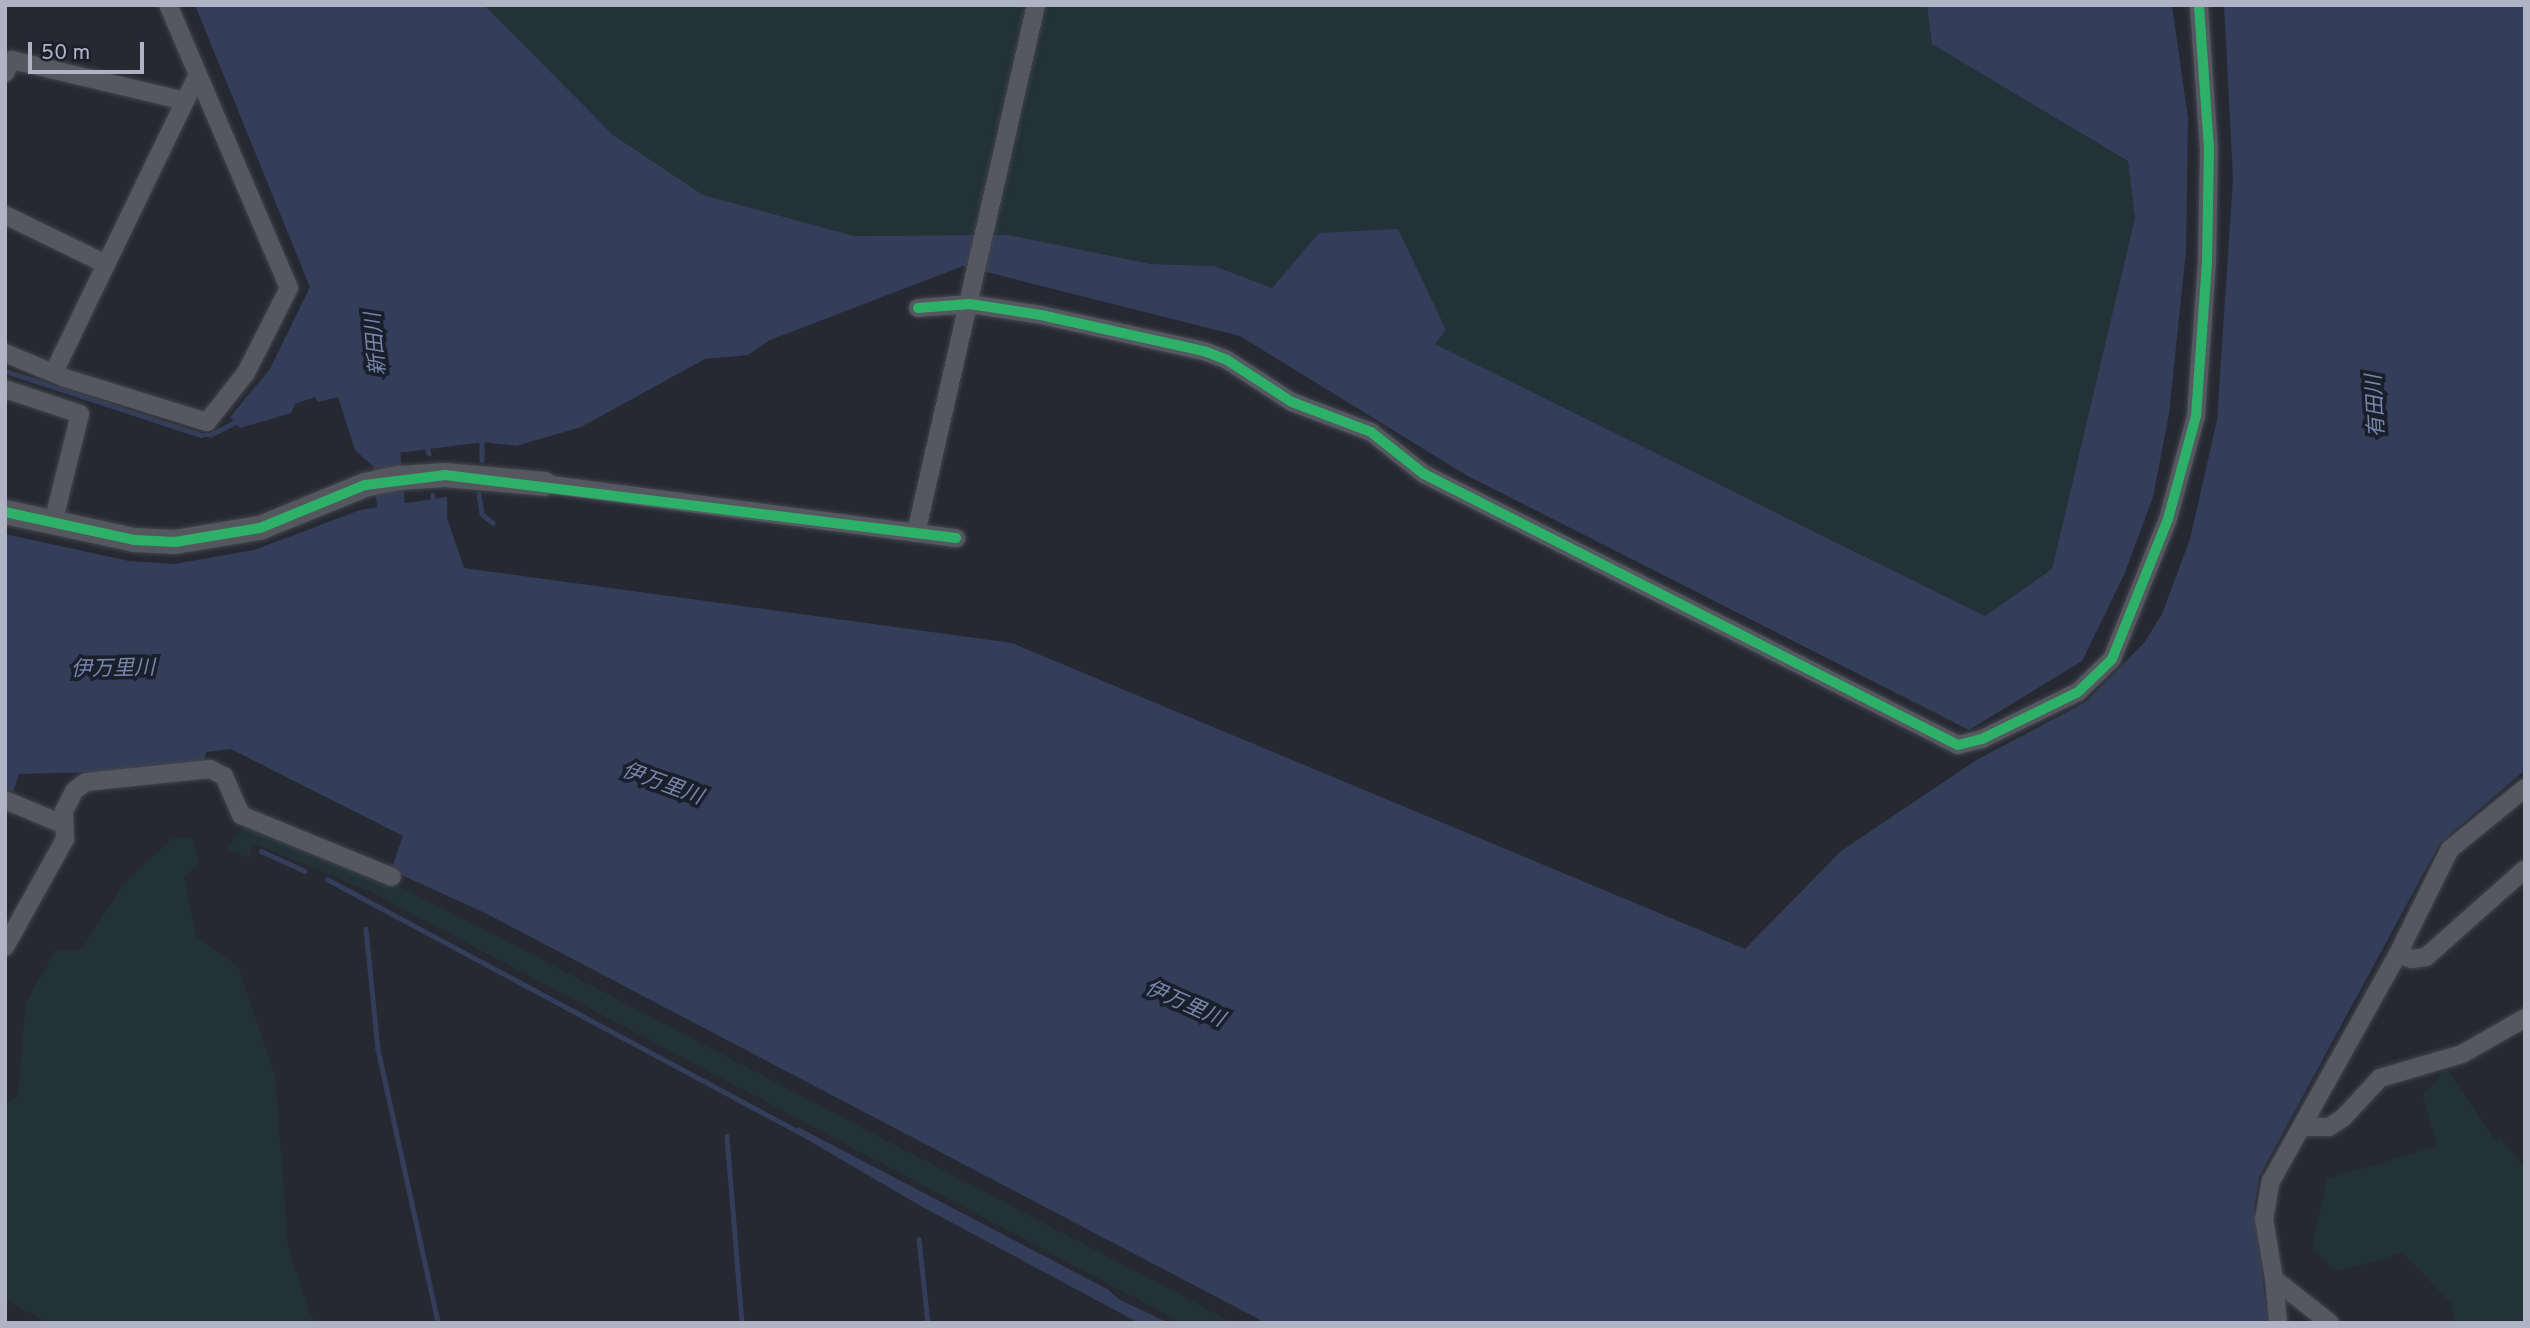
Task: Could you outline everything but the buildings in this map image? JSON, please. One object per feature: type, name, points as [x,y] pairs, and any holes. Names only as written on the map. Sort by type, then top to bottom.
[{"type":"street","points":[[5,353],[54,372],[207,422],[246,373],[289,288],[168,5]]},
{"type":"street","points":[[916,533],[972,297],[1036,5]]},
{"type":"street","points":[[918,309],[972,297],[1204,351],[1227,360],[1292,402],[1371,432],[1424,474],[1958,745],[1982,739],[2078,692],[2112,659],[2168,519],[2196,416],[2207,262],[2209,149],[2199,5]]},
{"type":"street","points":[[5,73],[12,60],[185,102]]},
{"type":"street","points":[[54,372],[197,76]]},
{"type":"street","points":[[5,215],[106,264]]},
{"type":"street","points":[[5,389],[80,414],[53,523]]},
{"type":"street","points":[[5,512],[134,540],[204,540],[260,528],[365,485],[399,478],[445,475],[545,484],[956,538]]},
{"type":"street","points":[[5,947],[65,839],[62,824],[74,791],[86,782],[210,769],[224,776],[241,816],[392,877]]},
{"type":"street","points":[[2278,1323],[2264,1219],[2265,1198],[2398,954],[2450,849],[2525,789]]},
{"type":"street","points":[[5,800],[62,824]]},
{"type":"street","points":[[2398,954],[2412,959],[2426,957],[2525,869]]},
{"type":"street","points":[[2303,1127],[2329,1127],[2343,1118],[2380,1078],[2462,1054],[2525,1018]]},
{"type":"street","points":[[2274,1279],[2330,1323]]},
{"type":"shaded area","points":[[484,5],[1927,5],[1933,44],[2128,161],[2135,218],[2052,569],[1985,616],[1435,344],[1446,329],[1319,233],[1272,288],[1214,266],[1151,264],[1008,235],[854,236],[703,195],[613,135]]},
{"type":"shaded area","points":[[246,823],[381,877],[1234,1323],[1182,1323],[371,892],[254,843],[249,858],[227,850]]},
{"type":"shaded area","points":[[172,838],[192,839],[199,861],[184,878],[196,936],[238,967],[275,1075],[288,1246],[309,1312],[317,1323],[47,1323],[5,1299],[5,1106],[18,1096],[26,1002],[56,950],[81,950],[124,884]]},
{"type":"shaded area","points":[[2446,1068],[2495,1140],[2501,1137],[2525,1169],[2525,1323],[2455,1323],[2451,1303],[2402,1253],[2336,1272],[2312,1247],[2327,1179],[2437,1146],[2423,1096]]},
{"type":"water","points":[[195,5],[484,5],[613,135],[703,195],[854,236],[1008,235],[1151,264],[1214,266],[1272,288],[1319,233],[1398,229],[1446,330],[1435,344],[1985,616],[2052,569],[2135,218],[2128,161],[1932,44],[1927,5],[2172,5],[2188,118],[2186,251],[2169,414],[2153,497],[2124,575],[2082,661],[1969,730],[1466,475],[1240,336],[963,266],[770,340],[748,355],[705,359],[581,427],[516,446],[484,442],[398,453],[399,461],[375,468],[355,450],[338,397],[318,402],[315,397],[295,404],[291,413],[240,428],[230,417],[270,369],[310,287]]},
{"type":"water","points":[[2224,5],[2525,5],[2525,770],[2440,843],[2259,1177],[2254,1208],[2268,1323],[1266,1323],[487,914],[391,870],[403,836],[231,749],[206,752],[204,762],[99,772],[19,774],[13,792],[5,789],[5,534],[129,561],[174,564],[254,550],[360,510],[447,497],[447,518],[464,568],[1012,643],[1745,949],[1841,851],[1978,759],[2086,702],[2144,643],[2162,614],[2190,539],[2217,420],[2233,179]]},
{"type":"water","points":[[798,1127],[1107,1289],[1120,1300],[1169,1323],[1139,1323],[919,1205],[796,1133]]},
{"type":"waterway","points":[[5,371],[201,435],[210,435],[239,420]]},
{"type":"waterway","name":"新田川","points":[[384,426],[394,542]]},
{"type":"waterway","points":[[482,440],[482,460]]},
{"type":"waterway","points":[[426,444],[429,454]]},
{"type":"waterway","points":[[479,494],[482,514],[493,523]]},
{"type":"waterway","points":[[433,495],[433,505]]},
{"type":"waterway","points":[[261,851],[305,871]]},
{"type":"waterway","points":[[327,879],[801,1133]]},
{"type":"waterway","points":[[366,929],[378,1049],[438,1323]]},
{"type":"waterway","points":[[727,1136],[742,1323]]},
{"type":"waterway","points":[[919,1239],[928,1323]]},
{"type":"cycle path","points":[[918,308],[970,304],[1041,315],[1204,351],[1227,360],[1292,402],[1371,432],[1424,474],[1958,745],[1982,739],[2078,692],[2112,659],[2168,519],[2196,416],[2207,262],[2209,149],[2199,5]]},
{"type":"cycle path","points":[[5,512],[134,540],[175,542],[260,528],[365,485],[445,475],[956,538]]},
{"type":"water label","name":"有田川","points":[[2377,406]]},
{"type":"water label","name":"伊万里川","points":[[113,670]]},
{"type":"water label","name":"伊万里川","points":[[662,785]]},
{"type":"water label","name":"伊万里川","points":[[1184,1005]]}]
